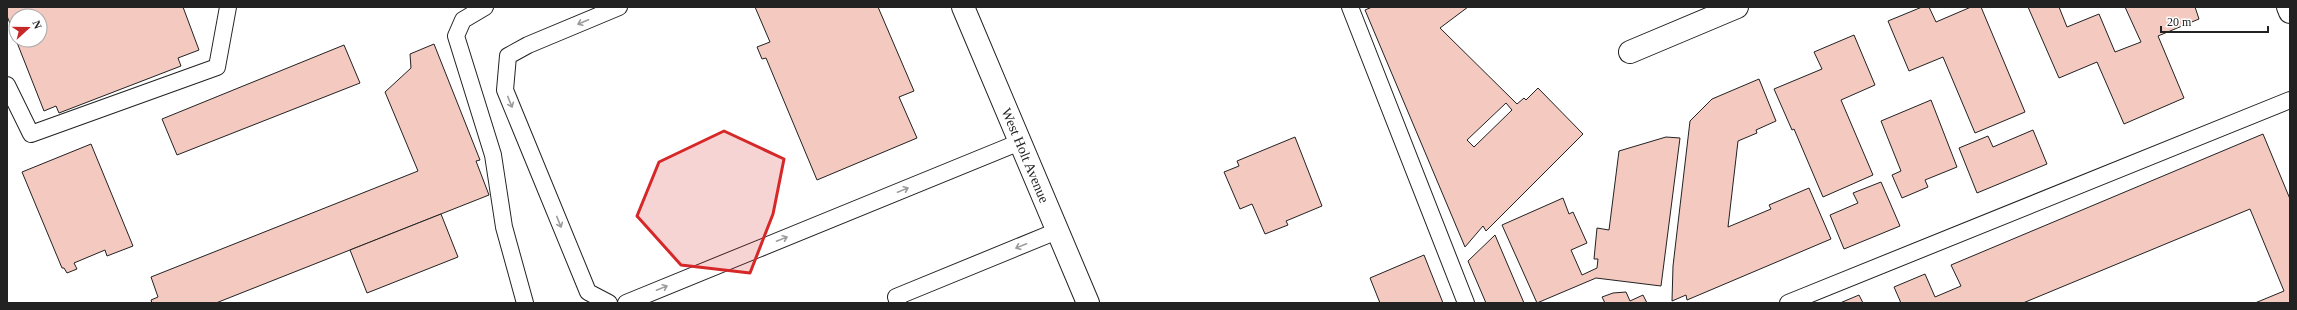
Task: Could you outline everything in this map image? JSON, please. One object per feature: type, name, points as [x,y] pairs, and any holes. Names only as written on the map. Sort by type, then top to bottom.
[{"type":"main road","name":"West Holt Avenue","points":[[963,7],[1088,303]]},
{"type":"main road","points":[[1630,52],[1737,7]]},
{"type":"main road","points":[[2288,7],[2290,12]]},
{"type":"lane","points":[[7,85],[31,134],[39,132],[217,67],[228,7]]},
{"type":"lane","points":[[485,7],[463,20],[456,36],[493,155],[504,227],[525,303]]},
{"type":"lane","points":[[609,303],[588,292],[505,90],[508,56],[528,45],[619,7]]},
{"type":"lane","points":[[1350,7],[1466,303]]},
{"type":"lane","points":[[1788,303],[2290,100]]},
{"type":"lane","points":[[626,303],[1020,142]]},
{"type":"lane","points":[[898,303],[896,297],[1057,231]]},
{"type":"highlighted area","points":[[724,131],[784,159],[773,214],[750,273],[681,265],[637,216],[659,162]]},
{"type":"building","points":[[7,7],[183,7],[199,50],[178,58],[181,66],[59,113],[56,106],[44,111],[19,48],[48,48],[48,8],[8,8],[8,19]]},
{"type":"building","points":[[755,7],[878,7],[914,91],[899,97],[917,138],[817,180],[766,58],[762,59],[757,47],[770,42]]},
{"type":"building","points":[[1372,7],[1468,7],[1440,28],[1517,104],[1524,98],[1526,100],[1538,88],[1583,134],[1486,231],[1483,226],[1465,247],[1365,10]],"holes":[[[1506,103],[1512,110],[1474,147],[1467,140]]]},
{"type":"building","points":[[1922,7],[1929,7],[1936,22],[1971,7],[1981,7],[2025,112],[1975,133],[1943,57],[1909,71],[1888,21]]},
{"type":"building","points":[[2028,7],[2059,7],[2067,27],[2099,14],[2115,52],[2141,42],[2125,7],[2195,7],[2199,19],[2158,36],[2184,98],[2124,124],[2097,62],[2059,78]]},
{"type":"building","points":[[1854,35],[1875,85],[1841,100],[1873,175],[1823,197],[1794,129],[1792,130],[1774,89],[1822,69],[1814,52]]},
{"type":"building","points":[[434,44],[480,160],[476,161],[489,195],[216,303],[152,303],[151,300],[158,297],[151,277],[418,171],[385,92],[411,68],[410,54]]},
{"type":"building","points":[[344,45],[360,83],[177,155],[162,119]]},
{"type":"building","points":[[1759,79],[1776,121],[1756,130],[1757,133],[1738,141],[1728,227],[1771,209],[1769,205],[1809,188],[1831,239],[1687,300],[1686,295],[1672,301],[1673,266],[1690,121],[1712,99]]},
{"type":"building","points":[[1931,100],[1957,167],[1925,180],[1928,187],[1902,198],[1892,175],[1901,171],[1881,121]]},
{"type":"building","points":[[2033,130],[2047,164],[1977,193],[1959,148],[1988,136],[1993,147]]},
{"type":"building","points":[[2263,134],[2290,199],[2290,303],[2255,303],[2284,291],[2250,209],[2023,303],[1901,303],[1894,287],[1925,274],[1935,297],[1961,286],[1951,265]]},
{"type":"building","points":[[1295,137],[1322,206],[1286,221],[1288,225],[1265,234],[1252,204],[1240,209],[1224,172],[1239,166],[1237,161]]},
{"type":"building","points":[[1666,137],[1680,138],[1661,286],[1596,278],[1537,303],[1502,225],[1563,198],[1569,214],[1573,212],[1587,243],[1571,250],[1582,275],[1597,268],[1598,259],[1594,259],[1597,228],[1609,230],[1619,151]]},
{"type":"building","points":[[91,144],[133,246],[107,256],[105,250],[74,263],[77,269],[67,273],[64,268],[62,268],[22,172]]},
{"type":"building","points":[[1881,182],[1900,226],[1844,249],[1830,215],[1858,203],[1853,193]]},
{"type":"building","points":[[441,214],[458,257],[367,293],[350,250]]},
{"type":"building","points":[[1495,235],[1524,303],[1486,303],[1468,261]]},
{"type":"building","points":[[1424,255],[1443,303],[1380,303],[1370,278]]},
{"type":"building","points":[[1626,292],[1630,301],[1643,295],[1647,303],[1605,303],[1602,297],[1613,293]]},
{"type":"building","points":[[1859,295],[1863,303],[1840,303]]}]
